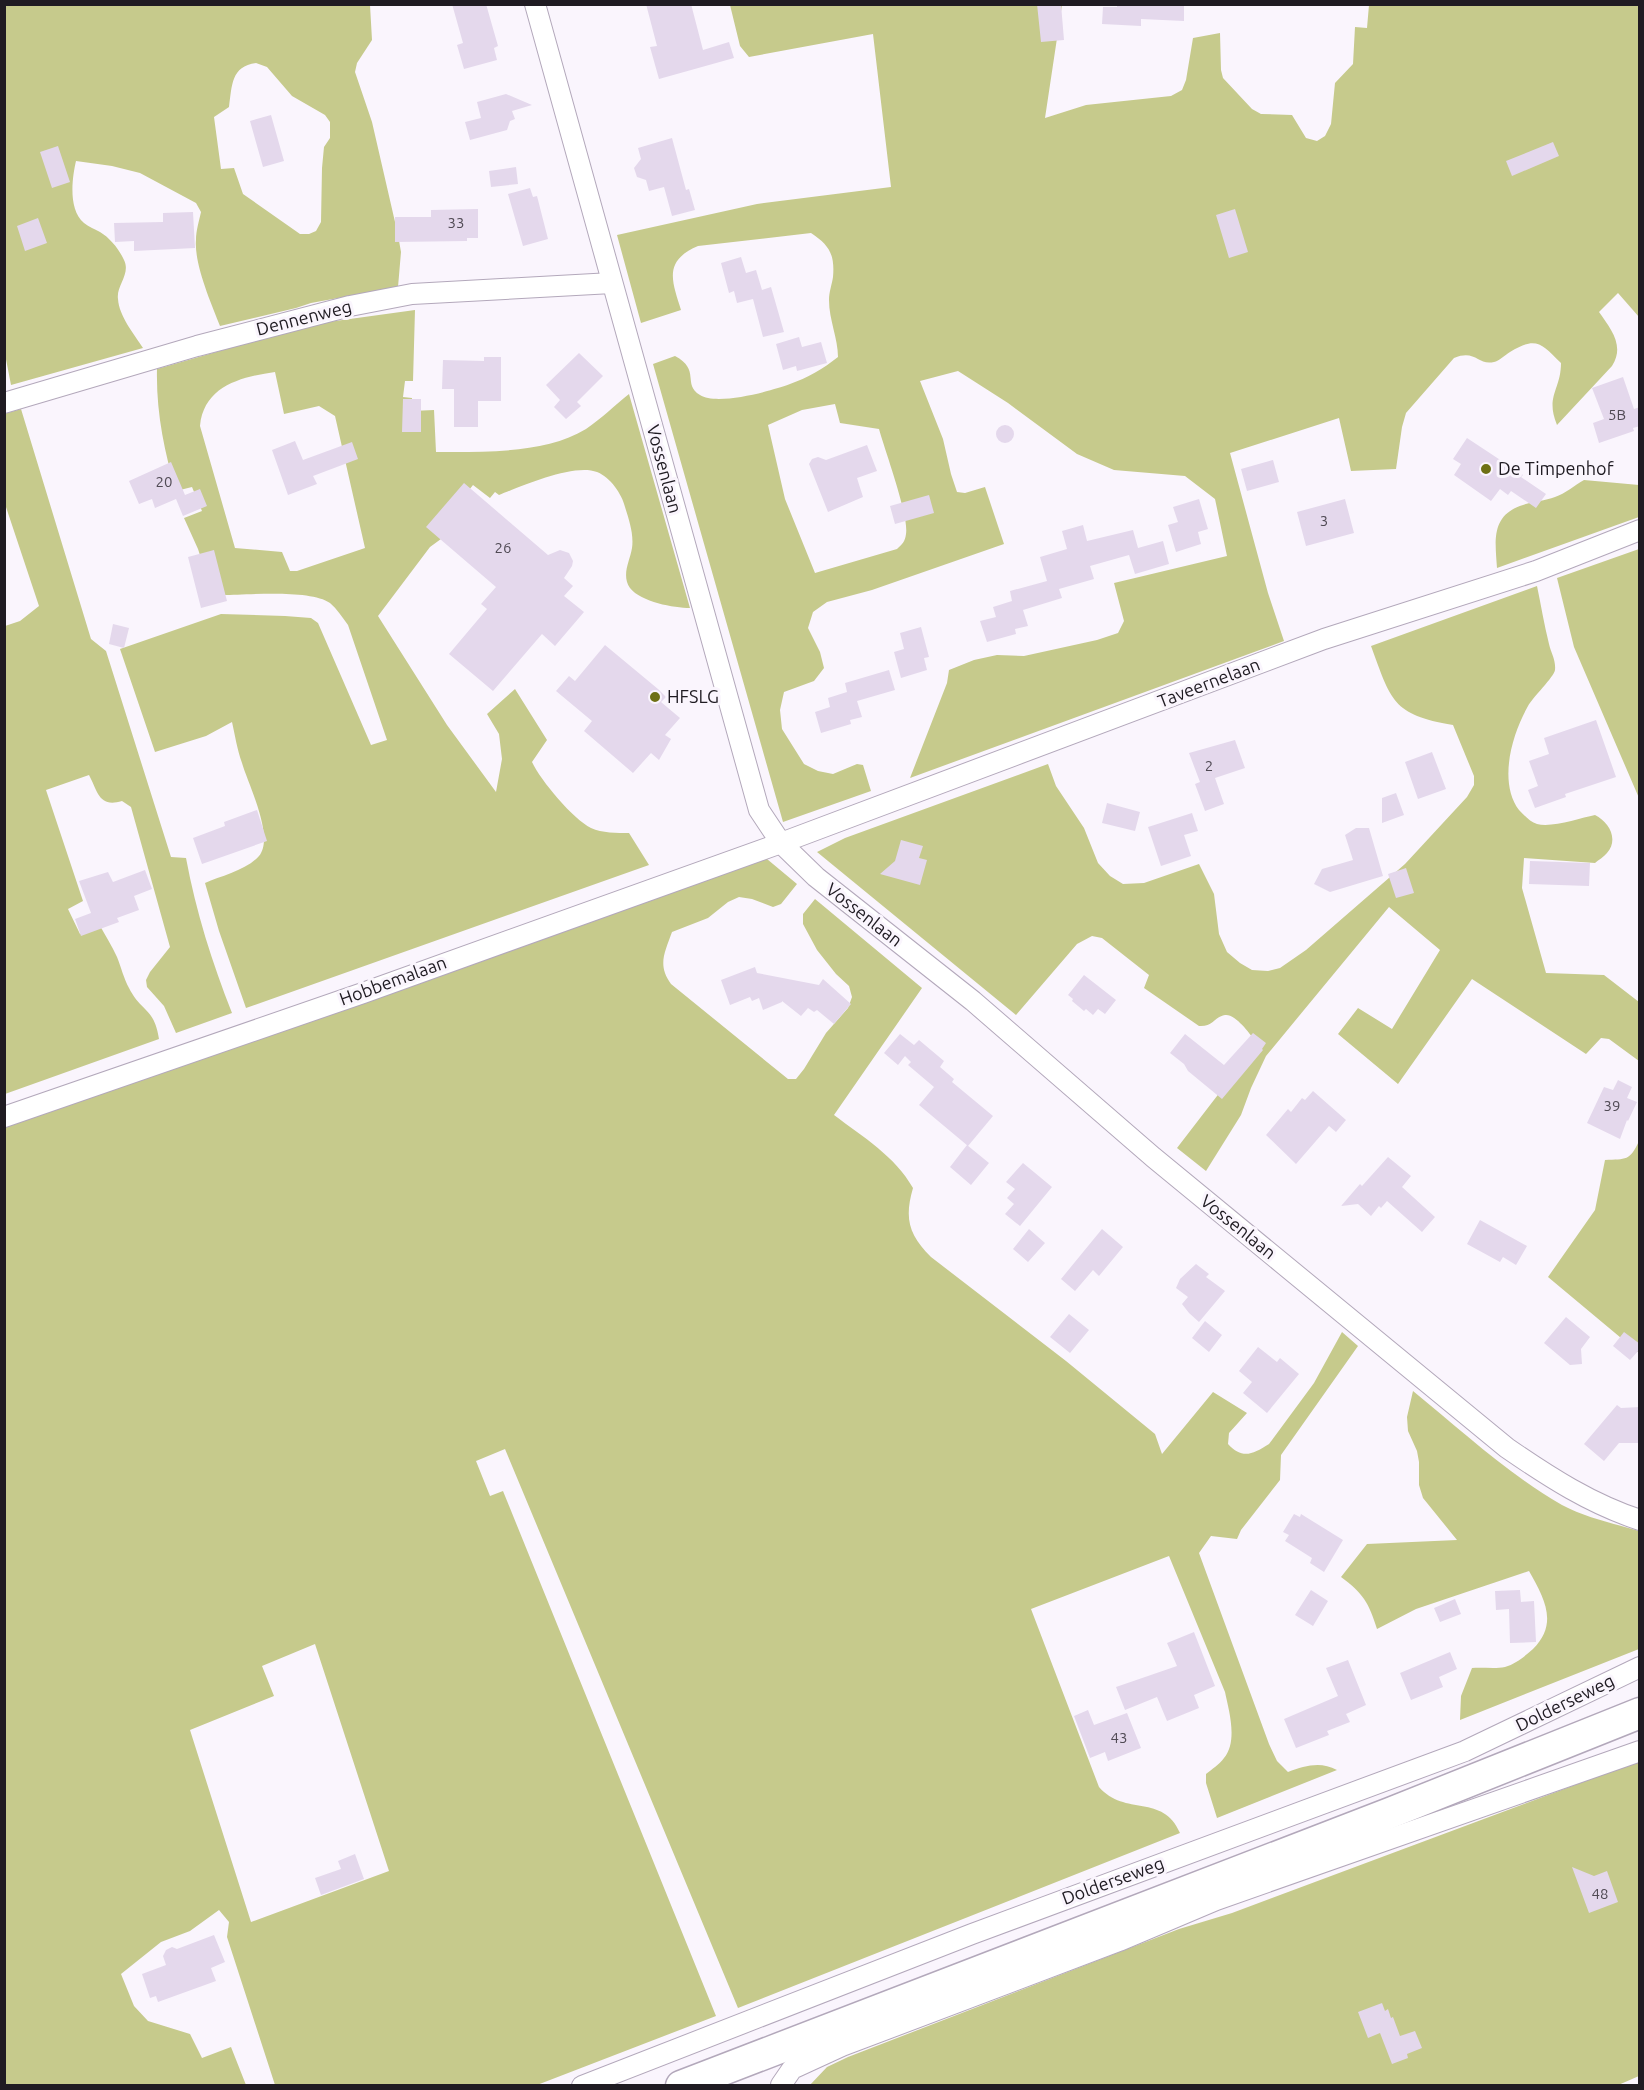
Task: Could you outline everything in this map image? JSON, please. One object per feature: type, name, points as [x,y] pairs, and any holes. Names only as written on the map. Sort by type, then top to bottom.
[{"type":"main road","name":"Dolderseweg","points":[[681,2085],[1390,1813],[1640,1713]]},
{"type":"street","name":"Vossenlaan","points":[[535,4],[759,810],[781,843],[816,877],[973,1001],[1153,1157],[1507,1448],[1558,1483],[1613,1511],[1640,1520]]},
{"type":"street","name":"Dennenweg","points":[[4,403],[197,346],[350,306],[412,294],[612,283]]},
{"type":"street","name":"Taveernelaan","points":[[781,843],[1313,644],[1536,571],[1640,530]]},
{"type":"street","name":"Hobbemalaan","points":[[4,1117],[363,993],[781,843]]},
{"type":"street","name":"Dolderseweg","points":[[582,2085],[972,1934],[1465,1751],[1640,1667]]},
{"type":"street","points":[[781,2085],[792,2069],[842,2046],[1119,1941],[1216,1900],[1640,1750]]},
{"type":"green space","points":[[4,5],[370,5],[372,40],[357,63],[355,72],[372,122],[398,235],[401,252],[398,287],[311,303],[220,326],[204,283],[196,250],[201,212],[196,203],[140,173],[76,161],[72,194],[75,210],[84,223],[111,241],[124,260],[126,270],[118,294],[119,305],[128,325],[143,348],[11,385],[4,349]],"holes":[[[256,63],[267,67],[292,96],[325,115],[330,122],[330,138],[324,147],[322,168],[321,222],[316,231],[309,234],[300,234],[243,194],[234,168],[221,169],[214,117],[229,107],[234,78],[242,68]]]},
{"type":"green space","points":[[730,5],[1062,5],[1045,118],[1086,105],[1171,96],[1182,90],[1186,80],[1193,38],[1220,33],[1223,78],[1252,109],[1261,114],[1292,115],[1306,138],[1317,141],[1325,136],[1331,124],[1335,83],[1353,64],[1355,27],[1367,28],[1369,5],[1639,5],[1639,317],[1618,293],[1599,312],[1615,338],[1616,359],[1557,425],[1553,400],[1561,363],[1543,347],[1532,343],[1519,347],[1489,363],[1467,355],[1454,358],[1406,413],[1396,469],[1351,471],[1339,418],[1230,453],[1268,593],[1284,641],[910,778],[947,683],[949,670],[974,660],[997,655],[1024,656],[1097,640],[1118,633],[1124,621],[1114,583],[1227,556],[1215,499],[1185,476],[1114,470],[1077,454],[1008,403],[958,371],[920,381],[943,439],[957,492],[965,493],[985,487],[1004,544],[872,590],[827,602],[813,612],[808,628],[820,652],[824,668],[814,681],[784,692],[780,710],[782,729],[804,764],[818,771],[833,774],[857,764],[863,765],[871,791],[783,822],[653,364],[675,356],[687,366],[695,391],[708,398],[719,399],[770,390],[796,382],[821,369],[838,357],[829,307],[833,277],[832,256],[826,246],[811,233],[698,246],[679,258],[675,265],[673,281],[681,310],[641,323],[617,235],[757,204],[891,187],[873,34],[749,57],[740,46]],"holes":[[[835,404],[840,423],[879,429],[904,513],[906,534],[904,541],[897,549],[815,573],[785,499],[768,425],[802,410]]]},
{"type":"green space","points":[[415,310],[413,381],[405,381],[403,397],[412,398],[412,411],[434,410],[436,452],[513,450],[552,443],[586,429],[629,394],[690,608],[675,607],[650,600],[630,588],[626,573],[632,548],[630,522],[618,492],[602,474],[587,470],[562,473],[499,495],[495,492],[490,498],[473,485],[454,509],[467,520],[430,547],[378,616],[447,725],[496,792],[502,759],[499,734],[487,714],[515,689],[547,740],[532,762],[550,789],[575,817],[591,828],[605,832],[629,833],[649,865],[246,1008],[205,883],[248,865],[259,856],[263,847],[264,836],[259,810],[240,758],[232,722],[206,736],[155,752],[120,649],[221,614],[311,618],[318,623],[371,745],[387,740],[348,625],[330,603],[294,594],[223,595],[214,598],[198,549],[184,518],[202,511],[192,487],[176,491],[159,416],[157,369],[328,322]],"holes":[[[275,372],[284,414],[319,406],[335,416],[365,548],[297,571],[290,571],[282,552],[235,548],[200,426],[203,412],[209,401],[226,386],[249,377]]]},
{"type":"green space","points":[[21,409],[91,639],[106,651],[171,857],[186,858],[205,937],[232,1013],[176,1033],[164,1006],[147,987],[146,980],[150,972],[170,947],[131,807],[122,801],[108,802],[100,797],[89,775],[46,790],[83,901],[68,909],[80,934],[99,924],[117,957],[129,988],[154,1021],[159,1039],[5,1094],[5,626],[20,621],[39,606],[5,504],[4,414]]},
{"type":"green space","points":[[1584,480],[1639,485],[1639,517],[1497,568],[1497,530],[1505,515],[1523,505],[1559,496]]},
{"type":"green space","points":[[1640,549],[1639,798],[1574,647],[1557,578]]},
{"type":"green space","points":[[1537,586],[1555,670],[1522,717],[1510,758],[1509,786],[1519,810],[1537,824],[1558,824],[1595,815],[1608,826],[1612,842],[1607,853],[1595,863],[1524,858],[1522,888],[1546,973],[1604,975],[1639,1002],[1639,1061],[1609,1039],[1601,1038],[1586,1054],[1472,979],[1398,1084],[1338,1034],[1358,1008],[1392,1029],[1440,950],[1389,907],[1266,1056],[1241,1115],[1206,1171],[1177,1148],[1257,1044],[1238,1021],[1225,1015],[1207,1025],[1199,1026],[1144,988],[1149,975],[1102,938],[1092,936],[1077,944],[1016,1015],[817,852],[845,838],[1048,764],[1056,786],[1084,828],[1098,863],[1110,876],[1123,884],[1144,883],[1199,864],[1214,894],[1219,934],[1227,952],[1252,970],[1268,971],[1280,968],[1306,950],[1405,864],[1467,797],[1474,785],[1474,776],[1453,725],[1417,716],[1397,702],[1384,680],[1371,646]]},
{"type":"green space","points":[[767,859],[797,884],[781,904],[773,907],[739,897],[728,902],[708,918],[672,932],[663,964],[671,984],[788,1079],[796,1079],[804,1069],[826,1033],[848,1008],[852,997],[849,986],[817,950],[803,924],[803,914],[815,899],[922,988],[834,1115],[878,1148],[906,1177],[913,1188],[909,1209],[910,1226],[913,1234],[931,1257],[1066,1361],[1155,1434],[1162,1454],[1213,1392],[1247,1413],[1229,1433],[1228,1444],[1238,1452],[1247,1454],[1263,1448],[1269,1444],[1314,1383],[1342,1332],[1358,1346],[1281,1455],[1280,1480],[1241,1530],[1237,1539],[1211,1536],[1199,1553],[1277,1761],[1288,1772],[1306,1766],[1319,1765],[1337,1770],[1217,1818],[1206,1783],[1206,1774],[1220,1763],[1228,1751],[1232,1735],[1230,1717],[1225,1692],[1169,1556],[1031,1609],[1099,1787],[1109,1796],[1120,1801],[1164,1813],[1173,1821],[1180,1833],[738,2008],[505,1449],[476,1461],[490,1496],[503,1491],[716,2016],[537,2085],[275,2085],[227,1937],[229,1922],[219,1910],[190,1931],[161,1942],[121,1974],[134,2006],[148,2021],[190,2034],[202,2058],[231,2047],[246,2085],[5,2085],[4,1127]],"holes":[[[315,1644],[389,1871],[251,1922],[190,1730],[274,1696],[262,1666]]]},
{"type":"green space","points":[[1639,1141],[1639,1353],[1548,1277],[1595,1210],[1605,1160],[1630,1156]]},
{"type":"green space","points":[[1413,1391],[1485,1451],[1542,1493],[1580,1513],[1639,1531],[1639,1649],[1460,1720],[1461,1696],[1472,1668],[1501,1668],[1513,1664],[1533,1649],[1541,1639],[1547,1620],[1546,1610],[1540,1591],[1529,1571],[1416,1609],[1377,1629],[1364,1599],[1341,1577],[1367,1544],[1457,1540],[1423,1498],[1419,1485],[1419,1462],[1408,1431],[1407,1417]]},
{"type":"green space","points":[[1639,1761],[1639,2076],[1616,2086],[809,2086],[827,2067],[848,2057],[1179,1929],[1232,1913]]},
{"type":"building","points":[[452,4],[486,4],[498,46],[494,48],[497,60],[464,69],[457,45],[463,43]]},
{"type":"building","points":[[646,4],[691,4],[703,50],[729,42],[734,58],[659,79],[650,47],[657,46]]},
{"type":"building","points":[[1037,4],[1061,4],[1064,40],[1041,42]]},
{"type":"building","points":[[1117,4],[1184,4],[1184,21],[1141,19],[1141,26],[1102,24],[1103,7],[1117,7]]},
{"type":"building","points":[[506,94],[532,105],[512,111],[515,119],[510,121],[507,130],[470,140],[465,122],[481,118],[477,102]]},
{"type":"building","points":[[271,115],[284,161],[263,167],[250,121]]},
{"type":"building","points":[[672,138],[686,190],[689,189],[695,210],[672,216],[664,187],[649,191],[646,180],[637,177],[634,168],[641,159],[638,148]]},
{"type":"building","points":[[1553,142],[1559,156],[1512,176],[1506,161]]},
{"type":"building","points":[[58,146],[70,182],[52,188],[40,152]]},
{"type":"building","points":[[516,167],[518,184],[491,187],[489,171]]},
{"type":"building","points":[[530,188],[533,197],[537,196],[548,239],[523,246],[508,194]]},
{"type":"building","points":[[478,209],[478,238],[467,238],[467,241],[395,242],[395,217],[431,217],[431,210]]},
{"type":"building","points":[[1235,209],[1248,252],[1229,258],[1216,215]]},
{"type":"building","points":[[193,212],[195,248],[134,251],[134,241],[115,242],[114,223],[163,222],[163,213]]},
{"type":"building","points":[[38,218],[47,243],[25,251],[17,226]]},
{"type":"building","points":[[741,257],[746,273],[756,270],[762,290],[771,287],[784,332],[763,337],[753,299],[737,303],[734,291],[729,293],[721,263]]},
{"type":"building","points":[[799,337],[802,347],[821,342],[827,363],[797,371],[796,366],[783,370],[776,344]]},
{"type":"building","points":[[579,353],[603,376],[577,402],[581,406],[566,419],[554,407],[560,400],[546,385]]},
{"type":"building","points":[[484,357],[501,357],[501,401],[478,401],[478,427],[454,427],[454,389],[442,389],[443,360],[484,361]]},
{"type":"building","points":[[1623,377],[1634,409],[1640,407],[1640,426],[1633,428],[1634,431],[1599,443],[1593,423],[1604,419],[1592,388]]},
{"type":"building","points":[[403,399],[421,399],[421,432],[402,432]]},
{"type":"building","points":[[1005,425],[1011,428],[1014,434],[1011,440],[1005,443],[999,440],[996,434],[999,428]]},
{"type":"building","name":"De Timpenhof","points":[[1467,438],[1523,475],[1521,477],[1546,494],[1536,508],[1511,491],[1508,495],[1500,489],[1491,501],[1454,475],[1461,464],[1453,459]]},
{"type":"building","points":[[295,441],[303,460],[352,442],[358,459],[313,476],[317,484],[288,495],[272,450]]},
{"type":"building","points":[[867,445],[877,471],[857,478],[863,497],[828,512],[809,464],[812,459],[818,457],[826,460]]},
{"type":"building","points":[[1273,460],[1279,482],[1247,491],[1241,469]]},
{"type":"building","points":[[171,462],[185,495],[200,489],[207,506],[183,516],[176,499],[155,508],[152,499],[139,504],[129,481]]},
{"type":"building","points":[[464,483],[548,555],[560,550],[569,553],[573,561],[572,566],[564,578],[573,586],[564,596],[584,612],[555,646],[542,634],[493,691],[449,654],[487,609],[481,604],[496,587],[426,527]]},
{"type":"building","points":[[929,495],[934,513],[895,524],[890,506]]},
{"type":"building","points":[[1199,499],[1208,529],[1198,532],[1201,544],[1176,552],[1168,525],[1178,522],[1173,507]]},
{"type":"building","points":[[1345,499],[1354,533],[1306,546],[1297,512]]},
{"type":"building","points":[[1083,525],[1087,541],[1133,530],[1138,548],[1163,541],[1169,564],[1135,574],[1129,555],[1090,566],[1094,579],[1059,589],[1062,598],[1023,610],[1028,626],[1015,629],[1016,634],[987,642],[980,621],[996,617],[993,607],[1012,601],[1010,591],[1047,581],[1040,557],[1067,549],[1062,531]]},
{"type":"building","points":[[214,550],[227,601],[201,608],[188,557]]},
{"type":"building","points":[[113,624],[129,628],[124,648],[109,644]]},
{"type":"building","points":[[921,627],[929,657],[924,658],[927,670],[901,678],[894,652],[904,649],[900,633]]},
{"type":"building","points":[[605,645],[658,689],[666,697],[661,702],[680,718],[665,735],[671,739],[659,760],[651,753],[633,773],[584,731],[592,721],[556,691],[569,676],[575,681]]},
{"type":"building","points":[[889,670],[895,690],[857,701],[862,717],[850,720],[851,724],[821,733],[815,712],[830,707],[828,698],[847,692],[845,683]]},
{"type":"building","points":[[1596,720],[1616,777],[1565,794],[1566,797],[1535,808],[1528,790],[1538,786],[1529,761],[1549,754],[1544,738]]},
{"type":"building","points":[[1235,740],[1245,768],[1215,778],[1224,804],[1205,811],[1195,784],[1200,782],[1189,753]]},
{"type":"building","points":[[1432,752],[1446,789],[1418,799],[1405,762]]},
{"type":"building","points":[[1396,793],[1404,815],[1382,823],[1382,798]]},
{"type":"building","points":[[1107,803],[1140,812],[1135,831],[1102,823]]},
{"type":"building","points":[[257,810],[267,841],[202,864],[193,838],[225,826],[224,822]]},
{"type":"building","points":[[1192,813],[1198,831],[1184,835],[1191,856],[1161,866],[1148,827]]},
{"type":"building","points":[[1356,828],[1369,828],[1383,876],[1330,892],[1314,884],[1322,869],[1353,860],[1345,835]]},
{"type":"building","points":[[901,840],[923,846],[919,858],[927,860],[920,885],[880,874],[895,861]]},
{"type":"building","points":[[1530,861],[1590,863],[1589,886],[1529,884]]},
{"type":"building","points":[[1406,868],[1414,893],[1396,898],[1388,874]]},
{"type":"building","points":[[145,870],[152,889],[134,896],[139,910],[117,918],[119,922],[81,936],[75,919],[91,913],[79,881],[108,872],[113,882]]},
{"type":"building","points":[[755,967],[757,973],[819,985],[823,979],[851,1004],[834,1024],[817,1010],[814,1012],[808,1008],[801,1016],[782,1001],[763,1010],[759,998],[752,1001],[750,997],[730,1005],[721,980]]},
{"type":"building","points":[[1084,975],[1116,1000],[1105,1014],[1098,1009],[1093,1015],[1086,1009],[1084,1011],[1068,995]]},
{"type":"building","points":[[1253,1033],[1266,1043],[1263,1050],[1222,1099],[1170,1053],[1185,1034],[1224,1065]]},
{"type":"building","points":[[900,1034],[914,1045],[919,1040],[944,1061],[940,1067],[954,1079],[952,1082],[993,1116],[968,1146],[919,1105],[934,1087],[908,1065],[911,1062],[905,1056],[898,1065],[884,1053]]},
{"type":"building","points":[[1618,1080],[1632,1087],[1627,1098],[1637,1102],[1620,1139],[1587,1123],[1604,1087],[1613,1090]]},
{"type":"building","points":[[1313,1091],[1346,1120],[1336,1132],[1329,1126],[1296,1164],[1266,1135],[1288,1109],[1291,1112],[1302,1098],[1305,1100]]},
{"type":"building","points":[[967,1145],[989,1163],[971,1185],[950,1167]]},
{"type":"building","points":[[1388,1157],[1411,1176],[1402,1187],[1435,1217],[1422,1232],[1387,1201],[1381,1208],[1379,1206],[1371,1216],[1358,1204],[1341,1206]]},
{"type":"building","points":[[1023,1163],[1052,1187],[1020,1226],[1005,1214],[1014,1204],[1007,1198],[1015,1189],[1006,1182]]},
{"type":"building","points":[[1480,1220],[1527,1246],[1516,1265],[1503,1257],[1500,1262],[1467,1244]]},
{"type":"building","points":[[1029,1229],[1045,1243],[1028,1262],[1013,1249]]},
{"type":"building","points":[[1102,1229],[1123,1247],[1099,1276],[1093,1270],[1075,1291],[1061,1279]]},
{"type":"building","points":[[1196,1264],[1209,1274],[1206,1277],[1225,1291],[1199,1322],[1182,1304],[1188,1297],[1176,1288],[1180,1279]]},
{"type":"building","points":[[1069,1314],[1089,1330],[1070,1353],[1050,1337]]},
{"type":"building","points":[[1566,1317],[1590,1337],[1581,1349],[1582,1364],[1570,1365],[1544,1343]]},
{"type":"building","points":[[1205,1321],[1222,1335],[1209,1352],[1192,1338]]},
{"type":"building","points":[[1624,1332],[1640,1344],[1640,1349],[1630,1360],[1613,1346]]},
{"type":"building","points":[[1258,1347],[1277,1362],[1280,1358],[1299,1374],[1267,1413],[1243,1393],[1252,1382],[1239,1371]]},
{"type":"building","points":[[1617,1405],[1621,1408],[1640,1407],[1640,1443],[1619,1443],[1604,1461],[1584,1444]]},
{"type":"building","points":[[1294,1514],[1300,1517],[1301,1514],[1343,1540],[1324,1572],[1310,1563],[1312,1558],[1285,1541],[1289,1535],[1283,1532]]},
{"type":"building","points":[[1311,1590],[1328,1601],[1313,1626],[1295,1615]]},
{"type":"building","points":[[1520,1590],[1521,1602],[1534,1601],[1536,1642],[1510,1643],[1509,1609],[1496,1610],[1495,1591]]},
{"type":"building","points":[[1455,1599],[1461,1614],[1440,1622],[1434,1608]]},
{"type":"building","points":[[1194,1632],[1215,1686],[1194,1695],[1199,1708],[1167,1721],[1157,1697],[1125,1710],[1116,1687],[1177,1666],[1167,1643]]},
{"type":"building","points":[[1450,1652],[1457,1669],[1439,1677],[1443,1687],[1411,1700],[1400,1673]]},
{"type":"building","points":[[1348,1660],[1366,1705],[1346,1714],[1350,1722],[1327,1731],[1329,1735],[1296,1748],[1284,1719],[1338,1696],[1326,1668]]},
{"type":"building","points":[[1088,1710],[1094,1725],[1127,1713],[1141,1748],[1108,1761],[1105,1752],[1090,1758],[1074,1716]]},
{"type":"building","points":[[355,1854],[364,1879],[321,1895],[315,1878],[341,1869],[338,1861]]},
{"type":"building","points":[[1572,1867],[1594,1876],[1607,1871],[1618,1902],[1589,1913]]},
{"type":"building","points":[[214,1935],[225,1962],[211,1968],[216,1981],[158,2002],[156,1996],[150,1998],[142,1974],[166,1965],[163,1956],[166,1950],[172,1947],[177,1949]]},
{"type":"building","points":[[1382,2003],[1385,2011],[1388,2009],[1391,2018],[1393,2017],[1400,2036],[1415,2031],[1422,2048],[1407,2054],[1408,2058],[1392,2064],[1380,2033],[1368,2038],[1358,2012]]},
{"type":"place","name":"De Timpenhof","points":[[1486,469]]},
{"type":"place","name":"HFSLG","points":[[655,697]]}]
